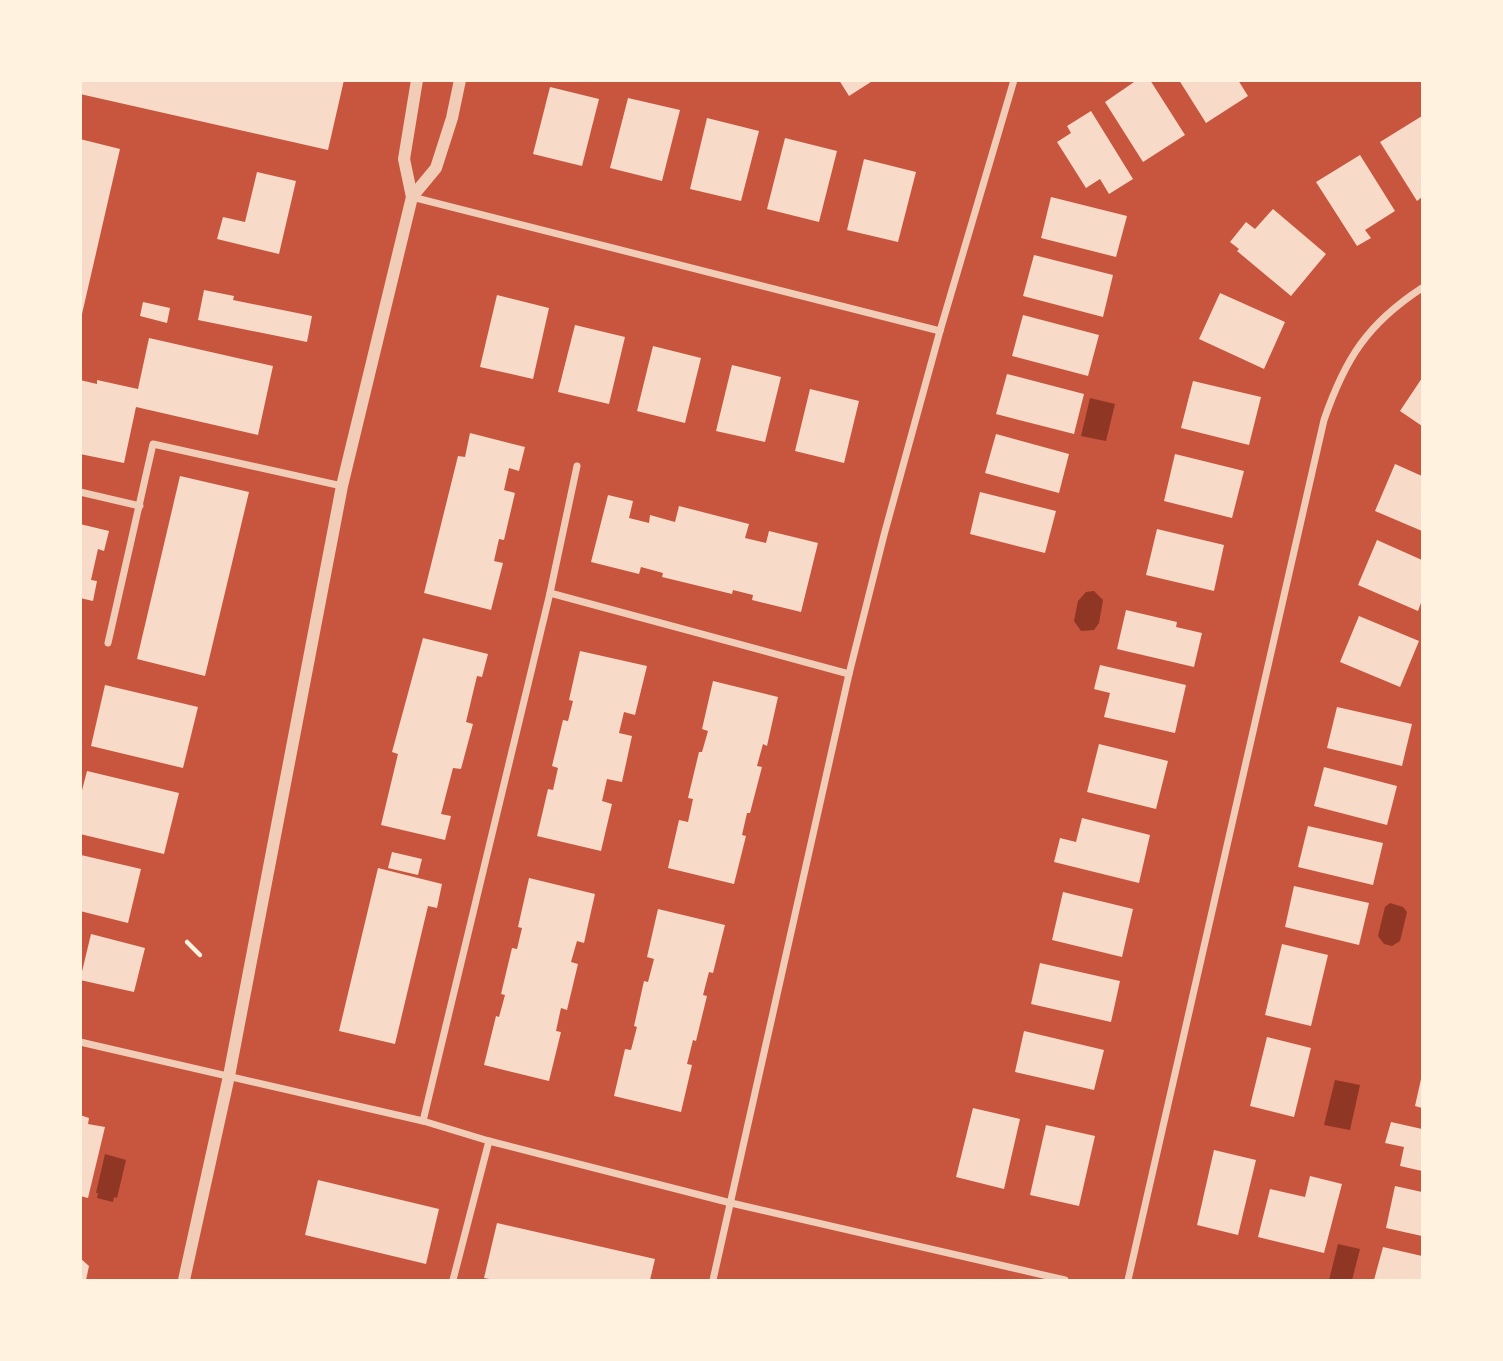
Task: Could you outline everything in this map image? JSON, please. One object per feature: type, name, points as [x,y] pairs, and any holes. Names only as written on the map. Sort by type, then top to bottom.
[{"type":"street","points":[[184,1280],[229,1076],[342,486],[412,197],[404,159],[417,80]]},
{"type":"street","points":[[412,197],[436,168],[452,118],[460,80]]},
{"type":"street","points":[[713,1280],[849,674],[940,331],[1014,80]]},
{"type":"street","points":[[412,197],[940,331]]},
{"type":"street","points":[[1128,1280],[1324,420],[1337,382],[1357,347],[1387,313],[1423,288]]},
{"type":"street","points":[[108,643],[153,444],[342,486]]},
{"type":"street","points":[[423,1121],[550,593],[576,466]]},
{"type":"street","points":[[80,492],[139,506]]},
{"type":"street","points":[[550,593],[849,674]]},
{"type":"street","points":[[80,1042],[423,1121],[489,1141],[731,1203],[1065,1280]]},
{"type":"street","points":[[453,1280],[489,1141]]},
{"type":"path","points":[[187,942],[200,955]]},
{"type":"shaded area","points":[[1090,398],[1115,404],[1106,441],[1081,436]]},
{"type":"shaded area","points":[[1094,591],[1103,600],[1099,623],[1094,630],[1081,631],[1074,621],[1078,601],[1086,592]]},
{"type":"shaded area","points":[[1390,903],[1403,907],[1407,912],[1400,941],[1392,946],[1384,944],[1378,936],[1385,907]]},
{"type":"shaded area","points":[[1335,1080],[1360,1085],[1350,1130],[1324,1125]]},
{"type":"shaded area","points":[[105,1154],[126,1160],[117,1198],[114,1197],[113,1202],[97,1198],[96,1193]]},
{"type":"shaded area","points":[[1338,1244],[1360,1249],[1352,1280],[1329,1280]]},
{"type":"building","points":[[80,80],[344,80],[328,150],[80,94]]},
{"type":"building","points":[[839,80],[874,80],[849,96]]},
{"type":"building","points":[[1137,80],[1150,80],[1185,135],[1143,162],[1105,102]]},
{"type":"building","points":[[1179,80],[1238,80],[1248,96],[1206,123]]},
{"type":"building","points":[[550,87],[599,99],[582,166],[533,154]]},
{"type":"building","points":[[628,98],[680,110],[662,181],[610,168]]},
{"type":"building","points":[[1091,111],[1133,179],[1109,194],[1100,179],[1086,188],[1057,142],[1071,133],[1067,126]]},
{"type":"building","points":[[1422,116],[1422,197],[1417,201],[1380,142]]},
{"type":"building","points":[[707,118],[759,131],[741,201],[690,189]]},
{"type":"building","points":[[785,138],[837,151],[819,222],[767,209]]},
{"type":"building","points":[[80,139],[120,149],[82,314],[80,314]]},
{"type":"building","points":[[1360,155],[1395,211],[1365,230],[1371,238],[1357,246],[1316,182]]},
{"type":"building","points":[[864,159],[916,172],[898,242],[847,230]]},
{"type":"building","points":[[257,172],[296,181],[279,254],[217,239],[223,217],[245,222]]},
{"type":"building","points":[[1051,197],[1127,216],[1116,257],[1041,238]]},
{"type":"building","points":[[1273,209],[1326,254],[1291,296],[1230,242],[1246,222],[1255,229]]},
{"type":"building","points":[[1034,255],[1113,275],[1103,317],[1023,296]]},
{"type":"building","points":[[204,290],[234,296],[233,300],[312,316],[307,342],[198,320]]},
{"type":"building","points":[[1220,293],[1285,322],[1264,369],[1199,339]]},
{"type":"building","points":[[497,295],[549,308],[533,379],[480,367]]},
{"type":"building","points":[[143,302],[170,308],[167,323],[140,316]]},
{"type":"building","points":[[1023,315],[1099,335],[1088,376],[1012,356]]},
{"type":"building","points":[[575,325],[625,337],[609,404],[558,392]]},
{"type":"building","points":[[149,338],[273,366],[258,435],[136,407],[124,463],[80,454],[80,380],[97,384],[97,380],[138,389]]},
{"type":"building","points":[[653,346],[701,358],[685,423],[637,411]]},
{"type":"building","points":[[732,365],[781,377],[765,442],[716,431]]},
{"type":"building","points":[[1007,374],[1084,394],[1074,434],[996,414]]},
{"type":"building","points":[[1422,378],[1422,426],[1400,411]]},
{"type":"building","points":[[1193,381],[1261,397],[1249,445],[1181,428]]},
{"type":"building","points":[[810,389],[859,401],[844,463],[795,451]]},
{"type":"building","points":[[470,433],[525,447],[519,471],[509,468],[504,490],[515,493],[504,540],[499,539],[494,561],[503,563],[491,610],[424,593],[458,456],[465,457]]},
{"type":"building","points":[[996,434],[1069,454],[1059,493],[985,473]]},
{"type":"building","points":[[1175,454],[1244,471],[1232,518],[1164,501]]},
{"type":"building","points":[[1395,464],[1422,476],[1422,531],[1375,511]]},
{"type":"building","points":[[180,476],[249,492],[205,676],[137,659]]},
{"type":"building","points":[[980,492],[1056,511],[1045,553],[970,534]]},
{"type":"building","points":[[608,495],[633,501],[629,518],[649,523],[650,515],[675,522],[679,506],[749,524],[745,538],[766,543],[769,531],[818,543],[801,612],[752,600],[753,595],[733,590],[732,594],[662,577],[663,573],[641,567],[639,574],[591,562]]},
{"type":"building","points":[[80,524],[109,531],[104,551],[98,549],[91,580],[97,581],[93,601],[80,598]]},
{"type":"building","points":[[1157,529],[1224,545],[1214,591],[1146,575]]},
{"type":"building","points":[[1377,540],[1422,560],[1422,600],[1418,611],[1358,585]]},
{"type":"building","points":[[1126,610],[1177,622],[1176,627],[1202,633],[1194,667],[1117,649]]},
{"type":"building","points":[[1359,616],[1419,641],[1400,687],[1340,662]]},
{"type":"building","points":[[423,638],[488,654],[482,677],[477,676],[466,722],[473,724],[461,769],[453,768],[441,814],[451,816],[445,840],[381,825],[398,754],[392,752]]},
{"type":"building","points":[[580,651],[647,666],[635,715],[624,712],[619,733],[632,736],[622,782],[607,779],[602,801],[612,804],[601,851],[537,836],[548,789],[553,790],[558,768],[552,766],[563,720],[568,721],[573,701],[569,700]]},
{"type":"building","points":[[1100,665],[1186,685],[1175,733],[1104,717],[1110,693],[1094,689]]},
{"type":"building","points":[[713,681],[778,697],[767,746],[763,744],[757,766],[762,767],[750,813],[747,813],[742,835],[746,836],[734,884],[668,868],[679,820],[688,822],[693,799],[688,798],[699,752],[702,752],[708,731],[702,729]]},
{"type":"building","points":[[105,685],[198,707],[183,768],[91,746]]},
{"type":"building","points":[[1337,707],[1412,724],[1402,766],[1327,748]]},
{"type":"building","points":[[1099,744],[1168,761],[1156,809],[1087,792]]},
{"type":"building","points":[[1324,767],[1397,786],[1387,825],[1314,806]]},
{"type":"building","points":[[87,771],[179,793],[164,854],[80,834],[80,798]]},
{"type":"building","points":[[1082,818],[1150,835],[1139,883],[1054,862],[1060,838],[1076,842]]},
{"type":"building","points":[[1308,826],[1383,843],[1373,885],[1298,867]]},
{"type":"building","points":[[392,852],[422,859],[418,875],[388,868]]},
{"type":"building","points":[[81,855],[141,869],[128,923],[80,911]]},
{"type":"building","points":[[378,868],[442,884],[437,908],[428,906],[395,1044],[339,1031]]},
{"type":"building","points":[[529,878],[595,894],[584,943],[577,941],[571,962],[578,964],[567,1010],[561,1008],[556,1031],[561,1032],[549,1081],[484,1065],[496,1016],[499,1017],[505,995],[501,994],[512,948],[517,949],[522,928],[518,927]]},
{"type":"building","points":[[1294,886],[1369,903],[1359,945],[1285,927]]},
{"type":"building","points":[[1063,892],[1133,909],[1122,957],[1052,940]]},
{"type":"building","points":[[658,909],[725,925],[713,973],[709,972],[703,995],[707,996],[696,1041],[693,1040],[687,1064],[692,1065],[681,1112],[614,1096],[625,1049],[631,1050],[637,1027],[634,1026],[644,981],[648,982],[654,959],[647,957]]},
{"type":"building","points":[[91,934],[145,948],[134,992],[80,980]]},
{"type":"building","points":[[1282,944],[1328,955],[1311,1026],[1265,1015]]},
{"type":"building","points":[[1040,963],[1120,981],[1111,1022],[1031,1004]]},
{"type":"building","points":[[1024,1031],[1104,1050],[1094,1090],[1015,1072]]},
{"type":"building","points":[[1267,1037],[1311,1048],[1294,1117],[1250,1106]]},
{"type":"building","points":[[1422,1079],[1422,1108],[1415,1106]]},
{"type":"building","points":[[973,1108],[1020,1119],[1004,1189],[956,1177]]},
{"type":"building","points":[[80,1115],[89,1118],[88,1124],[105,1127],[88,1198],[80,1196]]},
{"type":"building","points":[[1391,1122],[1422,1129],[1422,1171],[1400,1166],[1404,1147],[1385,1143]]},
{"type":"building","points":[[1046,1125],[1095,1136],[1079,1206],[1030,1195]]},
{"type":"building","points":[[1214,1150],[1256,1160],[1238,1235],[1197,1225]]},
{"type":"building","points":[[1310,1176],[1342,1184],[1324,1253],[1258,1237],[1270,1189],[1305,1197]]},
{"type":"building","points":[[318,1180],[439,1209],[426,1264],[305,1235]]},
{"type":"building","points":[[1395,1186],[1422,1192],[1422,1236],[1386,1228]]},
{"type":"building","points":[[497,1223],[655,1259],[650,1280],[484,1278]]},
{"type":"building","points":[[1383,1247],[1422,1256],[1422,1280],[1374,1280]]},
{"type":"building","points":[[80,1258],[89,1266],[86,1280],[80,1280]]}]
